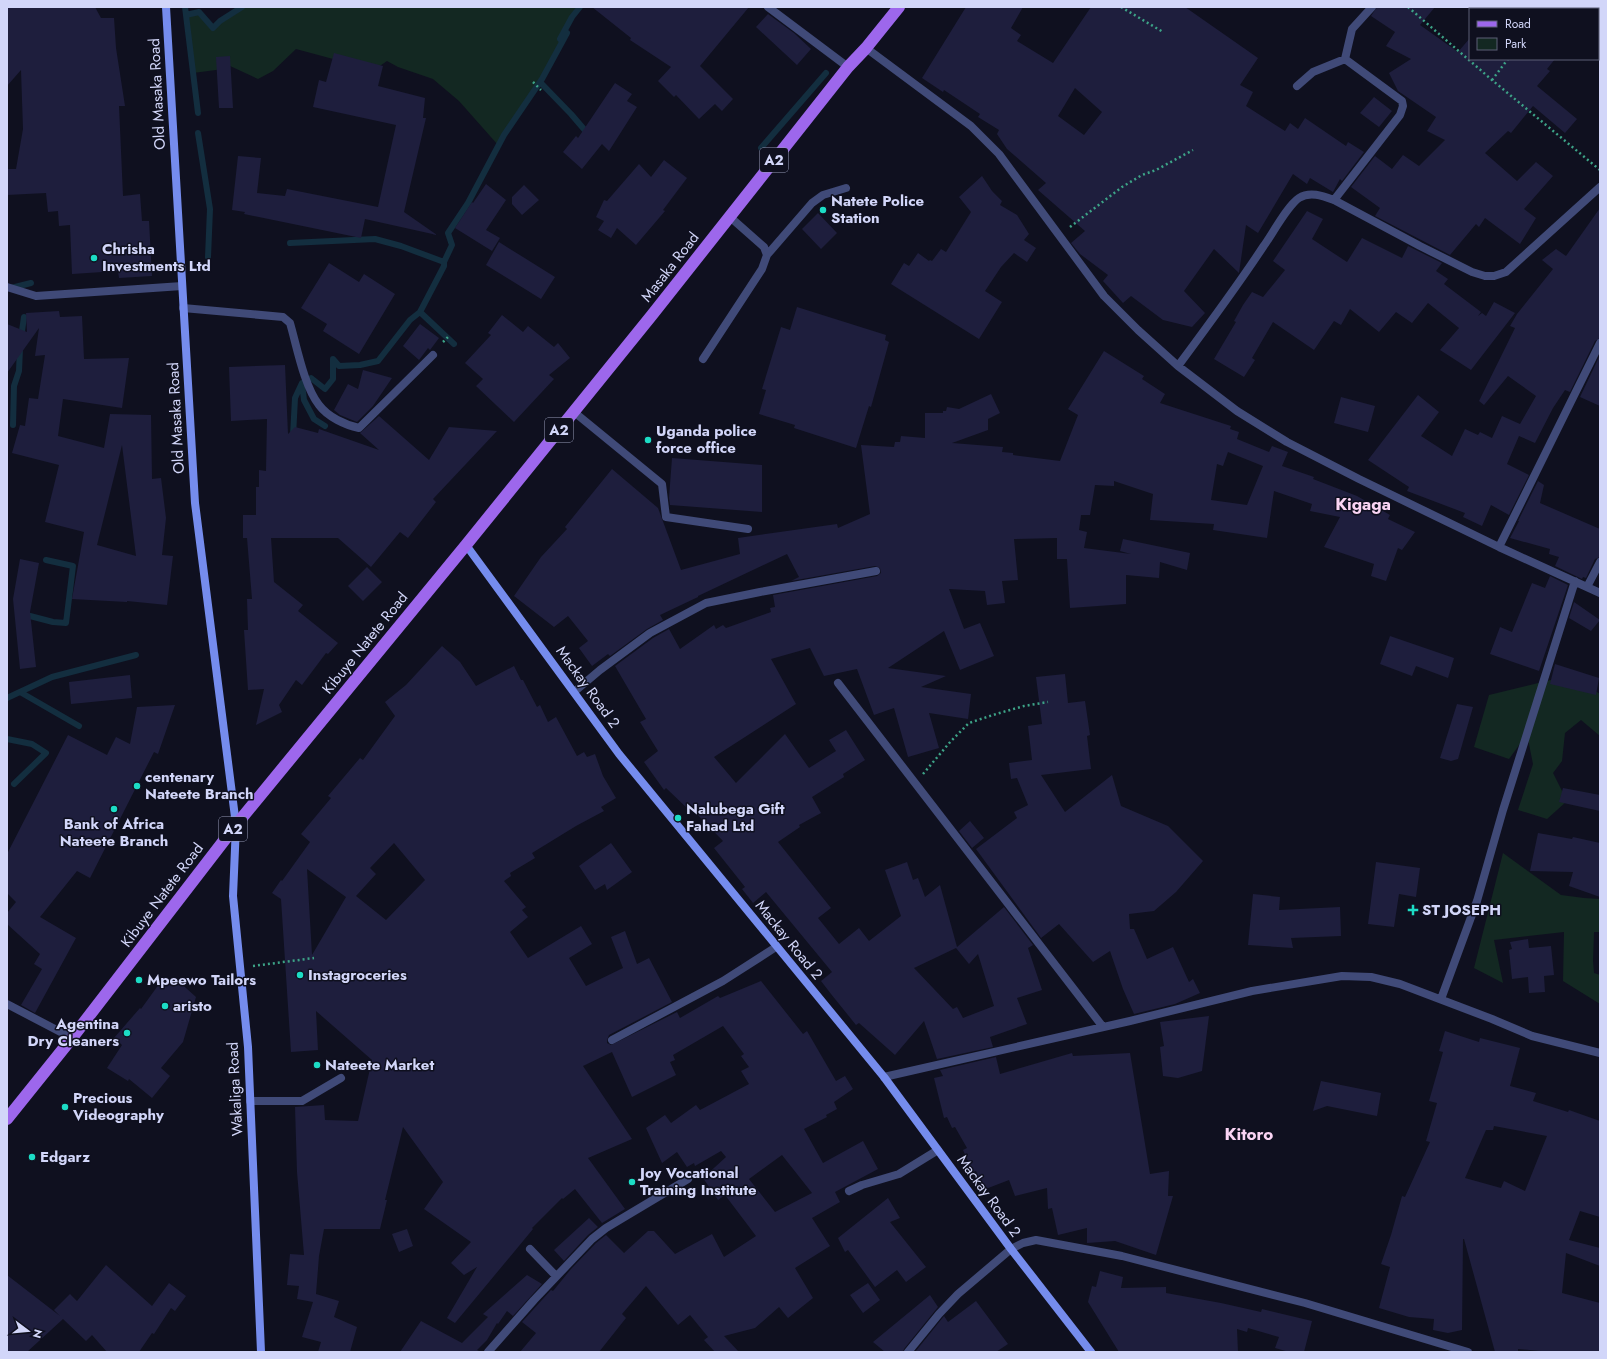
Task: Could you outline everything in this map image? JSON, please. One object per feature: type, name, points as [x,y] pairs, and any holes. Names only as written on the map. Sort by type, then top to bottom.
[{"type":"main road","name":"Old Masaka Road","points":[[166,7],[195,503],[236,825]]},
{"type":"main road","name":"Masaka Road","points":[[466,545],[652,316],[848,67],[866,48],[899,7]]},
{"type":"main road","name":"Kibuye Natete Road","points":[[7,1119],[72,1038],[236,825],[466,545]]},
{"type":"main road","name":"Mackay Road 2","points":[[466,545],[619,754],[884,1077],[1011,1249],[1091,1352]]},
{"type":"main road","name":"Wakaliga Road","points":[[236,825],[233,896],[248,1048],[261,1352]]},
{"type":"street","points":[[768,7],[848,67]]},
{"type":"street","points":[[1345,59],[1352,29],[1372,7]]},
{"type":"street","points":[[866,48],[971,126],[999,154],[1104,296],[1138,330],[1178,366],[1237,411],[1287,442],[1499,547],[1600,593]]},
{"type":"street","points":[[1297,86],[1313,72],[1345,59]]},
{"type":"street","points":[[1334,200],[1400,115],[1403,106],[1402,101],[1345,59]]},
{"type":"street","points":[[1178,366],[1263,248],[1290,207],[1299,198],[1310,194],[1334,200],[1472,272],[1485,276],[1494,276],[1506,272],[1600,187]]},
{"type":"street","points":[[703,359],[762,269],[767,255],[812,203],[823,196],[846,188]]},
{"type":"street","points":[[730,216],[764,246],[767,255]]},
{"type":"street","points":[[7,287],[36,296],[182,286]]},
{"type":"street","points":[[183,308],[283,317],[290,323],[308,387],[319,406],[345,425],[359,428],[433,355]]},
{"type":"street","points":[[1499,547],[1600,343]]},
{"type":"street","points":[[574,412],[662,484],[666,517],[748,529]]},
{"type":"street","points":[[1587,587],[1600,562]]},
{"type":"street","points":[[574,692],[600,670],[650,633],[706,603],[876,571]]},
{"type":"street","points":[[1441,999],[1478,901],[1504,810],[1575,581]]},
{"type":"street","points":[[838,683],[1104,1027]]},
{"type":"street","points":[[612,1040],[723,981],[776,947]]},
{"type":"street","points":[[884,1077],[1104,1027],[1252,991],[1342,976],[1371,977],[1400,984],[1532,1036],[1600,1053]]},
{"type":"street","points":[[7,1004],[72,1038]]},
{"type":"street","points":[[250,1101],[302,1101],[341,1078]]},
{"type":"street","points":[[849,1191],[862,1185],[899,1174],[938,1150]]},
{"type":"street","points":[[488,1352],[556,1276],[592,1239],[606,1228],[688,1179]]},
{"type":"street","points":[[908,1352],[939,1314],[958,1294],[1011,1249],[1024,1243],[1036,1240],[1122,1256],[1305,1303],[1468,1352]]},
{"type":"street","points":[[530,1249],[556,1276]]},
{"type":"path","points":[[1121,7],[1162,32]]},
{"type":"path","points":[[1408,7],[1492,80],[1600,170]]},
{"type":"path","points":[[1492,80],[1507,60]]},
{"type":"path","points":[[532,82],[541,90]]},
{"type":"path","points":[[1059,237],[1082,217],[1122,187],[1142,175],[1156,170],[1193,150]]},
{"type":"path","points":[[443,342],[450,335]]},
{"type":"path","points":[[916,783],[937,757],[969,723],[1024,706],[1048,702]]},
{"type":"path","points":[[240,968],[314,958]]},
{"type":"green space","points":[[242,7],[576,7],[561,38],[567,33],[543,79],[498,145],[459,101],[433,79],[398,67],[387,61],[374,70],[296,49],[273,71],[258,79],[228,65],[231,68],[193,73],[186,15],[199,12],[213,28],[220,21]]},
{"type":"green space","points":[[1571,675],[1600,694],[1600,736],[1581,720],[1565,733],[1562,761],[1553,773],[1567,801],[1547,819],[1518,810],[1533,764],[1527,734],[1509,759],[1474,747],[1489,695]]},
{"type":"green space","points":[[1503,853],[1561,895],[1600,899],[1600,932],[1594,932],[1593,961],[1594,973],[1600,975],[1600,1004],[1563,981],[1564,932],[1494,940],[1503,983],[1474,968]]},
{"type":"building","points":[[7,7],[95,7],[101,18],[114,18],[116,48],[125,106],[119,106],[123,196],[140,194],[142,221],[149,221],[152,276],[119,278],[118,271],[72,274],[70,225],[59,226],[58,211],[48,212],[46,193],[7,195],[7,169],[16,169],[23,129],[21,70],[7,86]]},
{"type":"building","points":[[592,7],[749,7],[700,66],[733,99],[722,111],[715,104],[699,119],[676,95],[674,97],[658,81],[671,67],[630,40],[631,38]]},
{"type":"building","points":[[966,7],[1023,7],[1011,28],[1021,35],[1017,41],[1053,63],[1091,7],[1185,7],[1258,58],[1240,85],[1253,92],[1246,106],[1285,131],[1290,123],[1298,129],[1305,118],[1346,146],[1348,142],[1364,152],[1342,181],[1340,179],[1333,192],[1310,178],[1307,184],[1293,174],[1258,233],[1246,225],[1239,273],[1214,249],[1184,291],[1205,313],[1192,327],[1163,320],[1131,296],[1123,303],[1103,281],[1108,275],[1080,254],[1071,243],[1085,231],[1038,190],[1046,183],[1007,149],[997,134],[999,130],[978,117],[980,114],[944,90],[943,92],[922,78]],"holes":[[[1075,88],[1102,112],[1084,135],[1058,116]]]},
{"type":"building","points":[[1377,7],[1435,7],[1420,25],[1458,52],[1469,39],[1469,60],[1554,60],[1547,69],[1550,71],[1537,86],[1577,119],[1565,133],[1533,106],[1511,133],[1508,131],[1485,153],[1517,181],[1536,162],[1553,176],[1524,209],[1536,218],[1520,244],[1485,218],[1479,227],[1476,224],[1450,255],[1375,216],[1380,208],[1351,187],[1375,156],[1392,169],[1403,155],[1419,166],[1445,140],[1427,131],[1436,117],[1398,91],[1389,73],[1411,59],[1386,46],[1395,32],[1371,16]]},
{"type":"building","points":[[768,14],[794,33],[811,49],[797,65],[756,27]]},
{"type":"building","points":[[334,53],[383,66],[378,86],[425,98],[423,118],[426,118],[404,212],[437,235],[365,219],[361,238],[244,214],[245,212],[232,210],[238,156],[261,158],[257,193],[285,196],[287,189],[378,207],[396,125],[313,107],[319,80],[326,82]]},
{"type":"building","points":[[230,56],[233,108],[219,108],[216,57]]},
{"type":"building","points":[[615,83],[632,94],[627,101],[637,107],[609,151],[602,144],[582,169],[563,152],[576,136],[578,138]]},
{"type":"building","points":[[1374,97],[1392,111],[1379,127],[1360,113]]},
{"type":"building","points":[[664,160],[687,178],[663,210],[665,211],[636,245],[617,228],[611,238],[598,230],[604,221],[596,217],[604,200],[607,201],[639,164],[651,177]]},
{"type":"building","points":[[982,176],[992,191],[1002,201],[1000,205],[1017,215],[1029,234],[1024,240],[1036,248],[1027,262],[1014,253],[1001,267],[985,291],[1002,302],[979,339],[891,284],[904,263],[909,266],[918,253],[929,261],[932,261],[941,249],[946,252],[971,212],[959,197]]},
{"type":"building","points":[[486,184],[506,200],[486,230],[500,238],[492,251],[455,228]]},
{"type":"building","points":[[524,185],[539,200],[522,215],[512,204],[512,197]]},
{"type":"building","points":[[1600,208],[1600,338],[1595,341],[1570,392],[1565,390],[1553,408],[1535,443],[1519,436],[1507,464],[1529,475],[1509,515],[1491,505],[1482,526],[1463,517],[1465,513],[1407,491],[1409,487],[1368,460],[1418,395],[1439,412],[1421,436],[1452,456],[1465,429],[1478,435],[1480,432],[1492,438],[1502,416],[1520,424],[1536,396],[1508,376],[1484,405],[1479,401],[1515,328],[1510,326],[1517,314],[1553,269],[1542,260],[1556,249],[1566,256]]},
{"type":"building","points":[[1307,211],[1323,219],[1312,239],[1347,262],[1362,238],[1402,258],[1408,246],[1442,263],[1436,271],[1448,279],[1444,284],[1481,312],[1478,316],[1482,313],[1486,316],[1494,302],[1515,313],[1471,370],[1440,350],[1459,328],[1428,303],[1412,323],[1396,312],[1379,332],[1350,309],[1341,325],[1334,321],[1314,350],[1273,322],[1252,358],[1255,360],[1244,377],[1214,359],[1236,322],[1234,321],[1243,305],[1252,292],[1263,297],[1285,270],[1273,261]]},
{"type":"building","points":[[818,213],[837,233],[821,249],[802,229]]},
{"type":"building","points":[[499,242],[555,277],[541,299],[486,265]]},
{"type":"building","points":[[329,263],[359,282],[364,274],[395,294],[359,354],[323,331],[327,324],[301,308]]},
{"type":"building","points":[[797,307],[886,335],[885,340],[889,342],[871,407],[869,406],[856,448],[794,428],[795,425],[759,414],[766,390],[762,389],[781,327],[790,330]]},
{"type":"building","points":[[59,311],[60,317],[82,316],[84,359],[129,358],[122,408],[63,399],[58,436],[104,448],[110,414],[151,415],[152,479],[161,478],[166,518],[162,555],[173,556],[167,605],[127,601],[72,599],[84,532],[45,522],[59,465],[12,453],[20,425],[25,426],[29,398],[38,399],[45,355],[35,356],[39,328],[7,373],[7,324],[27,332],[26,313]],"holes":[[[122,445],[136,556],[97,545]]]},
{"type":"building","points":[[502,315],[523,332],[528,326],[554,347],[558,343],[570,358],[549,375],[554,379],[514,422],[476,386],[483,379],[465,363],[491,335],[488,333]]},
{"type":"building","points":[[420,324],[439,338],[430,350],[428,348],[419,360],[403,346]]},
{"type":"building","points":[[1104,351],[1144,376],[1142,379],[1165,394],[1160,403],[1231,426],[1230,429],[1239,432],[1237,439],[1269,452],[1272,446],[1288,452],[1282,466],[1314,477],[1313,479],[1357,496],[1390,515],[1388,519],[1415,532],[1402,550],[1398,548],[1386,581],[1371,576],[1374,564],[1324,547],[1340,517],[1310,511],[1312,504],[1274,491],[1267,538],[1213,530],[1214,524],[1150,520],[1153,494],[1114,481],[1114,486],[1095,485],[1090,515],[1081,515],[1079,530],[1087,532],[1084,548],[1131,554],[1120,551],[1123,539],[1190,553],[1187,570],[1160,562],[1159,578],[1126,575],[1126,604],[1070,608],[1067,559],[1057,559],[1057,538],[1014,539],[1018,580],[1002,581],[1005,603],[987,605],[985,591],[949,589],[964,629],[980,623],[994,656],[960,670],[944,631],[888,668],[946,676],[921,687],[971,694],[968,719],[929,713],[939,748],[908,757],[894,708],[874,715],[857,669],[824,676],[810,648],[771,659],[796,704],[714,757],[736,783],[785,734],[809,768],[836,751],[829,740],[846,730],[865,760],[843,774],[844,777],[812,797],[821,813],[799,825],[800,827],[778,842],[831,908],[818,918],[839,944],[859,928],[869,941],[901,916],[885,870],[907,862],[913,880],[918,878],[925,897],[940,885],[957,947],[1004,907],[1033,945],[1028,948],[1042,990],[1017,998],[1027,1024],[990,1037],[993,1047],[937,1059],[924,1021],[895,1055],[859,1023],[856,1025],[831,994],[821,981],[832,972],[766,892],[753,903],[742,889],[745,887],[714,848],[723,841],[691,808],[689,810],[666,788],[664,790],[644,762],[658,751],[640,722],[646,719],[615,666],[653,638],[669,629],[680,649],[714,625],[716,629],[723,625],[726,628],[771,612],[770,608],[775,607],[773,595],[877,576],[881,573],[880,568],[875,566],[791,581],[799,577],[787,554],[660,615],[663,620],[647,629],[610,656],[608,654],[592,666],[579,648],[588,641],[568,616],[554,627],[514,596],[541,557],[567,529],[565,527],[612,469],[658,508],[681,570],[740,554],[738,538],[837,524],[838,528],[870,514],[861,445],[894,447],[895,442],[900,442],[901,436],[925,438],[925,413],[943,413],[943,411],[946,411],[947,407],[959,409],[991,394],[1000,413],[988,419],[988,430],[952,443],[1003,447],[1002,452],[1013,453],[1013,455],[1060,461],[1078,415],[1068,409]],"holes":[[[1228,452],[1263,466],[1247,505],[1211,500],[1217,464],[1223,466]],[[956,948],[969,964],[978,954],[994,1006],[963,1018],[957,1007],[953,1009],[914,968]]]},
{"type":"building","points":[[1600,355],[1600,406],[1580,397]]},
{"type":"building","points":[[285,365],[288,434],[295,427],[318,433],[319,429],[379,450],[360,433],[379,416],[429,460],[449,427],[497,431],[433,499],[436,502],[408,538],[400,532],[371,567],[338,538],[271,538],[274,582],[303,605],[298,611],[338,643],[328,654],[326,653],[302,685],[296,680],[279,705],[282,712],[256,725],[264,689],[248,690],[244,630],[248,630],[247,599],[252,599],[247,538],[243,538],[243,515],[256,515],[256,487],[259,487],[259,470],[266,471],[267,419],[231,421],[229,367]]},
{"type":"building","points":[[363,370],[392,378],[373,406],[357,422],[340,415],[334,410],[348,384],[358,389]]},
{"type":"building","points":[[1341,397],[1375,406],[1368,432],[1334,423]]},
{"type":"building","points":[[672,458],[762,465],[762,512],[670,505],[669,498]]},
{"type":"building","points":[[1538,481],[1544,485],[1540,503],[1600,529],[1600,557],[1595,559],[1586,578],[1583,577],[1582,579],[1555,566],[1559,557],[1549,554],[1550,549],[1510,538]]},
{"type":"building","points":[[20,559],[39,563],[30,612],[36,667],[20,669],[13,599]]},
{"type":"building","points":[[367,567],[382,582],[363,601],[348,586]]},
{"type":"building","points":[[1550,576],[1568,585],[1539,671],[1490,654],[1500,627],[1512,632],[1532,583],[1545,588]]},
{"type":"building","points":[[1574,602],[1600,620],[1591,631],[1569,618]]},
{"type":"building","points":[[1390,636],[1454,658],[1448,678],[1416,666],[1412,676],[1380,664]]},
{"type":"building","points":[[442,646],[460,662],[476,686],[514,666],[537,707],[540,705],[548,722],[556,717],[577,756],[584,752],[587,757],[595,754],[603,776],[616,798],[601,807],[604,811],[532,853],[535,858],[510,873],[511,876],[504,881],[526,907],[522,910],[528,917],[510,932],[528,958],[581,926],[592,944],[569,958],[586,986],[623,968],[611,937],[625,931],[637,964],[649,958],[672,1002],[609,1035],[607,1043],[611,1045],[677,1012],[680,1018],[718,996],[720,998],[761,981],[803,1034],[807,1031],[836,1081],[845,1076],[853,1089],[834,1102],[837,1109],[826,1115],[827,1117],[804,1129],[823,1163],[863,1141],[878,1169],[835,1192],[840,1202],[812,1218],[830,1246],[795,1268],[813,1298],[788,1318],[779,1307],[755,1328],[724,1336],[739,1352],[715,1352],[704,1340],[708,1337],[690,1315],[678,1325],[646,1286],[622,1314],[626,1318],[599,1352],[520,1352],[536,1333],[522,1322],[551,1290],[553,1291],[571,1269],[596,1243],[606,1235],[624,1253],[648,1231],[654,1231],[675,1254],[712,1234],[724,1257],[756,1236],[725,1195],[718,1200],[703,1178],[726,1157],[721,1151],[695,1166],[694,1163],[687,1167],[677,1152],[662,1163],[646,1128],[665,1115],[671,1123],[696,1105],[700,1110],[749,1084],[741,1071],[749,1067],[741,1056],[744,1054],[723,1026],[673,1055],[675,1060],[670,1062],[676,1075],[632,1097],[612,1052],[583,1066],[632,1139],[588,1158],[625,1209],[602,1223],[575,1189],[563,1199],[562,1198],[532,1228],[533,1229],[455,1323],[447,1318],[477,1267],[464,1275],[451,1263],[471,1242],[424,1209],[443,1182],[403,1127],[385,1200],[387,1200],[380,1229],[324,1229],[319,1256],[316,1294],[339,1301],[334,1317],[357,1327],[350,1352],[318,1352],[321,1342],[302,1337],[313,1302],[297,1299],[299,1286],[287,1285],[290,1254],[304,1255],[297,1172],[295,1107],[324,1105],[325,1120],[358,1121],[372,1060],[316,1011],[318,1050],[291,1052],[281,899],[272,893],[310,842],[301,834],[331,798],[328,796],[360,758],[363,760],[395,716],[385,702],[406,685]],"holes":[[[394,843],[425,880],[386,920],[356,896],[376,874],[370,868]],[[307,869],[346,897],[312,955]],[[782,1155],[812,1193],[775,1212],[749,1179]]]},
{"type":"building","points":[[1555,664],[1599,678],[1596,695],[1550,684]]},
{"type":"building","points":[[1065,674],[1068,703],[1085,701],[1090,735],[1087,736],[1091,769],[1041,775],[1065,812],[1112,775],[1121,806],[1168,826],[1203,861],[1176,892],[1154,911],[1129,914],[1130,929],[1134,929],[1147,959],[1173,947],[1189,982],[1193,979],[1200,993],[1175,1004],[1134,1014],[1123,989],[1110,951],[1093,962],[1059,924],[1041,938],[976,849],[1017,818],[1014,812],[1028,805],[1017,778],[1011,779],[1009,763],[1032,760],[1028,726],[1042,724],[1036,677]]},
{"type":"building","points":[[130,675],[132,698],[71,704],[69,682]]},
{"type":"building","points":[[1457,704],[1473,707],[1458,759],[1451,761],[1440,758]]},
{"type":"building","points":[[175,705],[158,754],[154,752],[90,878],[77,871],[40,917],[76,938],[35,1013],[21,1005],[42,969],[34,964],[40,954],[7,924],[7,913],[16,902],[7,893],[7,854],[68,735],[107,755],[116,737],[130,744],[137,707]]},
{"type":"building","points":[[1563,788],[1600,795],[1600,811],[1559,802]]},
{"type":"building","points":[[970,821],[984,838],[972,848],[959,831]]},
{"type":"building","points":[[1538,833],[1572,839],[1573,837],[1600,843],[1600,897],[1569,886],[1573,872],[1530,871]]},
{"type":"building","points":[[611,843],[632,872],[607,890],[605,884],[595,890],[579,866]]},
{"type":"building","points":[[1376,862],[1420,868],[1416,897],[1399,894],[1394,927],[1368,924]]},
{"type":"building","points":[[1253,894],[1280,897],[1279,910],[1340,907],[1341,936],[1291,938],[1293,948],[1248,945]]},
{"type":"building","points":[[1528,939],[1529,948],[1551,946],[1554,975],[1544,976],[1545,992],[1529,993],[1528,977],[1512,979],[1509,950],[1512,949],[1510,942]]},
{"type":"building","points":[[176,979],[196,997],[183,1042],[161,1068],[170,1076],[152,1098],[129,1079],[128,1081],[107,1068],[122,1045],[114,1038],[140,1008],[141,1009],[162,980]]},
{"type":"building","points":[[1209,1016],[1202,1071],[1178,1078],[1163,1076],[1160,1047],[1164,1046],[1160,1022]]},
{"type":"building","points":[[1445,1031],[1479,1042],[1480,1038],[1520,1048],[1510,1086],[1536,1093],[1533,1101],[1568,1112],[1569,1110],[1600,1121],[1600,1217],[1580,1211],[1569,1240],[1600,1248],[1600,1266],[1566,1253],[1562,1293],[1600,1303],[1600,1352],[1552,1352],[1518,1349],[1518,1352],[1495,1352],[1464,1239],[1462,1330],[1448,1333],[1433,1330],[1434,1319],[1409,1317],[1379,1308],[1390,1267],[1381,1264],[1402,1196],[1405,1197],[1430,1142],[1426,1141],[1437,1103],[1429,1101],[1443,1052],[1439,1051]],"holes":[[[1494,1126],[1547,1136],[1525,1191],[1504,1181],[1501,1188],[1465,1178],[1486,1130],[1493,1130]]]},
{"type":"building","points":[[1072,1053],[1073,1056],[1130,1053],[1150,1174],[1169,1171],[1168,1196],[1173,1196],[1156,1255],[1115,1241],[1087,1243],[1087,1228],[1058,1235],[1052,1208],[1048,1209],[1047,1188],[1015,1196],[1009,1180],[983,1190],[976,1171],[973,1172],[963,1150],[967,1148],[955,1127],[952,1128],[947,1117],[944,1118],[934,1078],[943,1076],[940,1070],[996,1057],[1000,1074]]},
{"type":"building","points":[[1321,1081],[1381,1093],[1377,1116],[1327,1106],[1313,1111]]},
{"type":"building","points":[[888,1198],[900,1218],[890,1222],[926,1267],[906,1282],[897,1270],[875,1287],[848,1250],[845,1252],[838,1238]]},
{"type":"building","points":[[589,1218],[598,1227],[588,1235],[564,1261],[554,1250]]},
{"type":"building","points":[[407,1229],[413,1246],[399,1252],[392,1234]]},
{"type":"building","points":[[106,1265],[152,1306],[169,1283],[186,1296],[175,1311],[171,1308],[154,1334],[152,1333],[139,1352],[107,1352],[92,1335],[86,1341],[63,1319],[27,1352],[7,1352],[7,1275],[60,1316],[54,1310],[70,1294],[77,1301]]},
{"type":"building","points":[[1100,1271],[1123,1277],[1121,1288],[1166,1287],[1166,1293],[1261,1312],[1262,1309],[1312,1321],[1304,1352],[1289,1352],[1275,1348],[1279,1337],[1248,1328],[1247,1332],[1237,1329],[1238,1352],[1119,1352],[1088,1302],[1092,1286],[1096,1287]]},
{"type":"building","points":[[527,1275],[542,1284],[513,1316],[507,1311],[498,1324],[497,1323],[487,1340],[477,1350],[481,1352],[400,1352],[421,1321],[462,1343],[488,1317],[483,1314]]},
{"type":"building","points":[[868,1283],[880,1300],[863,1313],[850,1295]]},
{"type":"building","points":[[930,1295],[938,1307],[903,1352],[885,1352],[873,1342]]},
{"type":"building","points":[[976,1301],[1008,1344],[996,1352],[915,1352],[944,1316],[948,1322]]},
{"type":"waterway","points":[[185,7],[198,113]]},
{"type":"waterway","points":[[186,15],[199,12],[213,28],[220,21],[242,7]]},
{"type":"waterway","points":[[454,344],[420,312],[444,266],[444,262],[452,245],[448,233],[468,203],[504,135],[542,79],[567,33],[560,39],[572,17],[580,7]]},
{"type":"waterway","points":[[761,148],[826,73]]},
{"type":"waterway","points":[[540,82],[589,135]]},
{"type":"waterway","points":[[198,133],[210,209],[208,257]]},
{"type":"waterway","points":[[290,243],[375,239],[401,246],[444,262]]},
{"type":"waterway","points":[[11,288],[31,283]]},
{"type":"waterway","points":[[325,426],[314,419],[304,400],[302,383],[311,378],[325,389],[333,379],[333,359],[339,366],[360,365],[378,361],[410,320],[420,312]]},
{"type":"waterway","points":[[21,338],[24,317]]},
{"type":"waterway","points":[[13,425],[14,386],[19,371],[20,348]]},
{"type":"waterway","points":[[293,436],[295,398],[302,383]]},
{"type":"waterway","points":[[30,616],[53,622],[66,623],[73,566],[46,560]]},
{"type":"waterway","points":[[7,698],[52,677],[136,655]]},
{"type":"waterway","points":[[20,692],[79,726]]},
{"type":"waterway","points":[[7,739],[32,744],[46,753],[14,784]]},
{"type":"place","name":"Natete Police Station","points":[[823,210]]},
{"type":"place","name":"Chrisha Investments Ltd","points":[[94,258]]},
{"type":"place","name":"Uganda police force office","points":[[648,440]]},
{"type":"place","name":"centenary Nateete Branch","points":[[137,786]]},
{"type":"place","name":"Bank of Africa Nateete Branch","points":[[114,809]]},
{"type":"place","name":"Nalubega Gift Fahad Ltd","points":[[678,818]]},
{"type":"place","name":"ST JOSEPH","points":[[1413,910]]},
{"type":"place","name":"Instagroceries","points":[[300,975]]},
{"type":"place","name":"Mpeewo Tailors","points":[[139,980]]},
{"type":"place","name":"aristo","points":[[165,1006]]},
{"type":"place","name":"Agentina Dry Cleaners","points":[[127,1033]]},
{"type":"place","name":"Nateete Market","points":[[317,1065]]},
{"type":"place","name":"Precious Videography","points":[[65,1107]]},
{"type":"place","name":"Edgarz","points":[[32,1157]]},
{"type":"place","name":"Joy Vocational Training Institute","points":[[632,1182]]},
{"type":"district","name":"Kigaga","points":[[1363,504]]},
{"type":"district","name":"Kitoro","points":[[1249,1134]]}]
